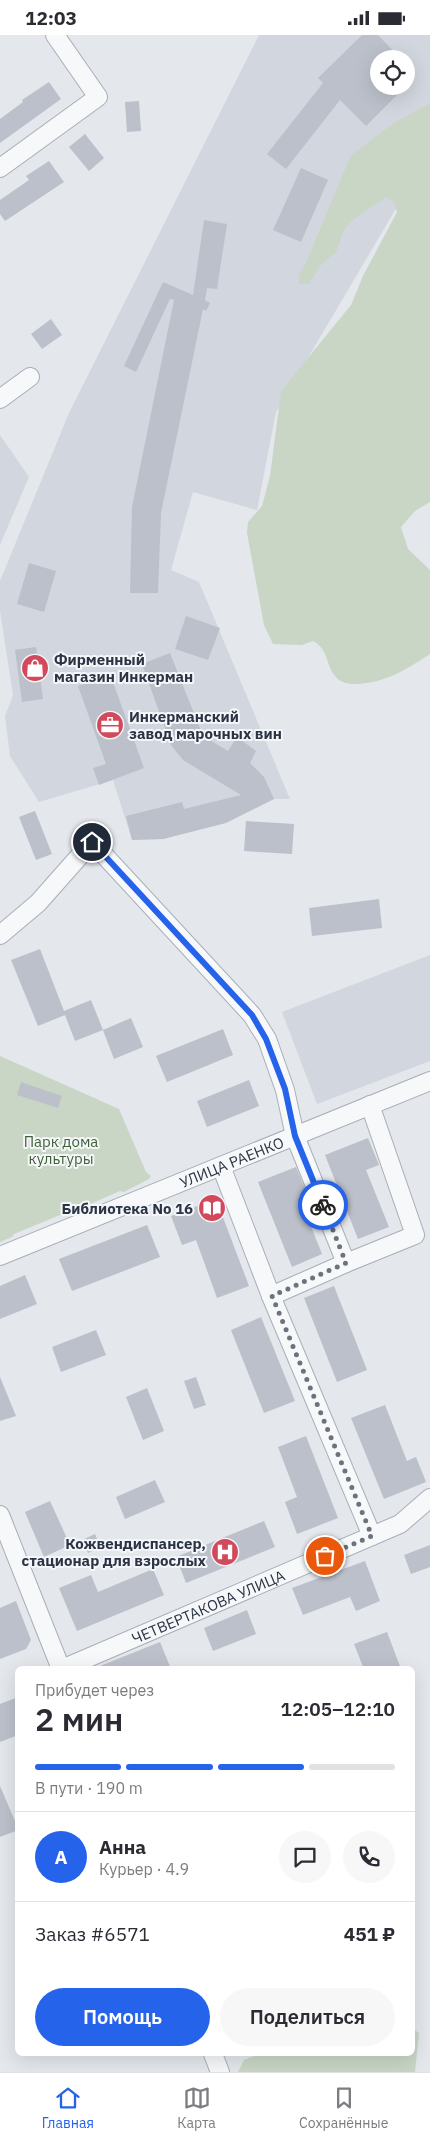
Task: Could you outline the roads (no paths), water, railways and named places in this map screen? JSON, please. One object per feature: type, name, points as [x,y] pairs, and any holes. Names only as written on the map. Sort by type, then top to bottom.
[{"type":"street","points":[[0,169],[98,97],[55,35]]},
{"type":"street","points":[[0,399],[30,377]]},
{"type":"street","points":[[0,935],[38,903],[92,842],[252,1015],[266,1039],[285,1089],[295,1136]]},
{"type":"street","name":"УЛИЦА РАЕНКО","points":[[0,1255],[430,1081]]},
{"type":"street","points":[[272,1296],[346,1263],[416,1235],[370,1105]]},
{"type":"street","name":"УЛИЦА РАЕНКО","points":[[295,1136],[346,1263]]},
{"type":"street","points":[[221,1166],[272,1296],[372,1536]]},
{"type":"street","name":"ЧЕТВЕРТАКОВА УЛИЦА","points":[[69,1666],[400,1524],[430,1498]]},
{"type":"street","points":[[0,1515],[61,1666]]},
{"type":"street","points":[[214,2056],[220,2072]]},
{"type":"place","name":"Фирменный магазин Инкерман","points":[[35,668]]},
{"type":"place","name":"Инкерманский завод марочных вин","points":[[110,725]]},
{"type":"place","name":"Библиотека No 16","points":[[212,1208]]},
{"type":"place","name":"Кожвендиспансер, стационар для взрослых","points":[[225,1552]]},
{"type":"park label","name":"Парк дома культуры","points":[[61,1150]]}]
